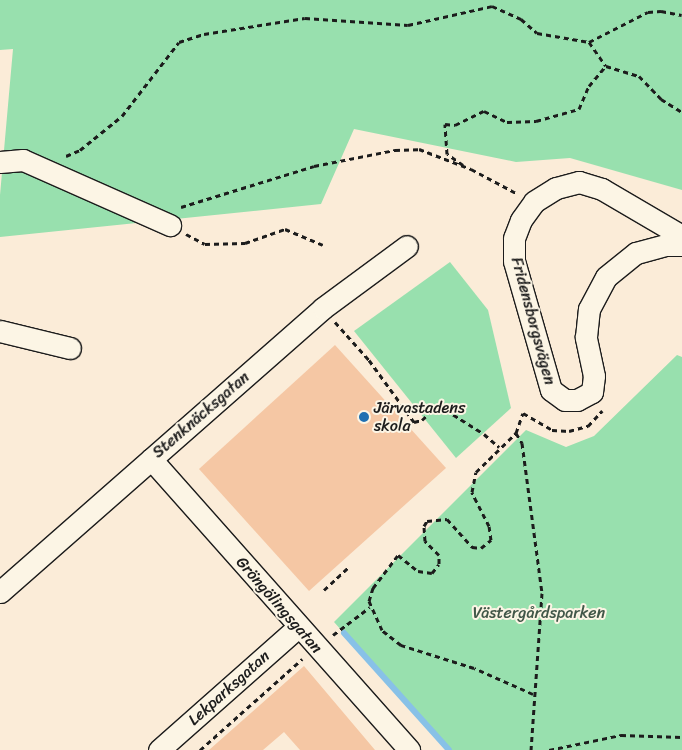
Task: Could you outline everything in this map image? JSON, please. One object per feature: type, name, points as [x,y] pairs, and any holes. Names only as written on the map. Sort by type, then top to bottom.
[{"type":"street","points":[[0,162],[23,160],[171,216]]},
{"type":"street","name":"Fridensborgsvägen","points":[[682,236],[602,189],[579,182],[556,188],[534,202],[521,220],[514,238],[514,261],[551,390],[565,400],[578,400],[592,392],[594,376],[586,337],[589,309],[606,277],[636,253],[666,245],[682,245]]},
{"type":"street","name":"Stenknäcksgatan","points":[[0,592],[324,308],[407,246]]},
{"type":"street","points":[[0,331],[70,348]]},
{"type":"street","name":"Gröngölingsgatan","points":[[151,459],[409,750]]},
{"type":"street","name":"Lekparksgatan","points":[[159,750],[298,627]]},
{"type":"path","points":[[63,163],[60,158],[80,150],[122,116],[179,42],[204,34],[305,18],[408,25],[492,6],[521,19],[537,33],[589,42],[648,12],[682,15]]},
{"type":"path","points":[[589,42],[606,66],[639,76],[661,99],[682,112]]},
{"type":"path","points":[[534,202],[471,169],[447,154],[445,124],[455,125],[484,111],[507,122],[536,121],[579,108],[589,86],[606,66]]},
{"type":"path","points":[[323,245],[285,229],[245,243],[205,244],[171,216],[187,208],[314,166],[395,150],[419,149],[471,169]]},
{"type":"path","points":[[324,308],[369,360],[414,422],[422,420],[438,405],[484,434],[499,447]]},
{"type":"path","points":[[516,433],[522,442],[542,593],[533,694],[532,750]]},
{"type":"path","points":[[472,492],[489,526],[491,540],[482,548],[472,547],[447,519],[427,521],[424,526],[425,541],[439,555],[439,564],[432,573],[418,571],[398,555],[373,588],[370,607],[382,630],[401,645],[474,668],[533,694]]},
{"type":"path","points":[[324,590],[349,567]]},
{"type":"path","points":[[332,637],[370,607]]},
{"type":"path","points":[[200,750],[306,656]]},
{"type":"path","points":[[549,750],[620,735],[682,736]]},
{"type":"green space","points":[[0,0],[682,0],[682,190],[570,158],[516,162],[354,129],[321,204],[0,237],[0,195],[13,49],[0,50]]},
{"type":"green space","points":[[450,262],[488,310],[511,408],[456,458],[354,331]]},
{"type":"green space","name":"Västergårdsparken","points":[[677,355],[682,357],[682,750],[448,750],[334,622],[526,430],[566,447],[594,436]]},
{"type":"building","points":[[335,345],[446,468],[309,591],[199,469]]},
{"type":"building","points":[[304,666],[375,750],[300,750],[284,732],[263,750],[209,750]]},
{"type":"waterway","points":[[344,633],[449,750]]},
{"type":"place","name":"Järvastadens skola","points":[[364,417]]}]
